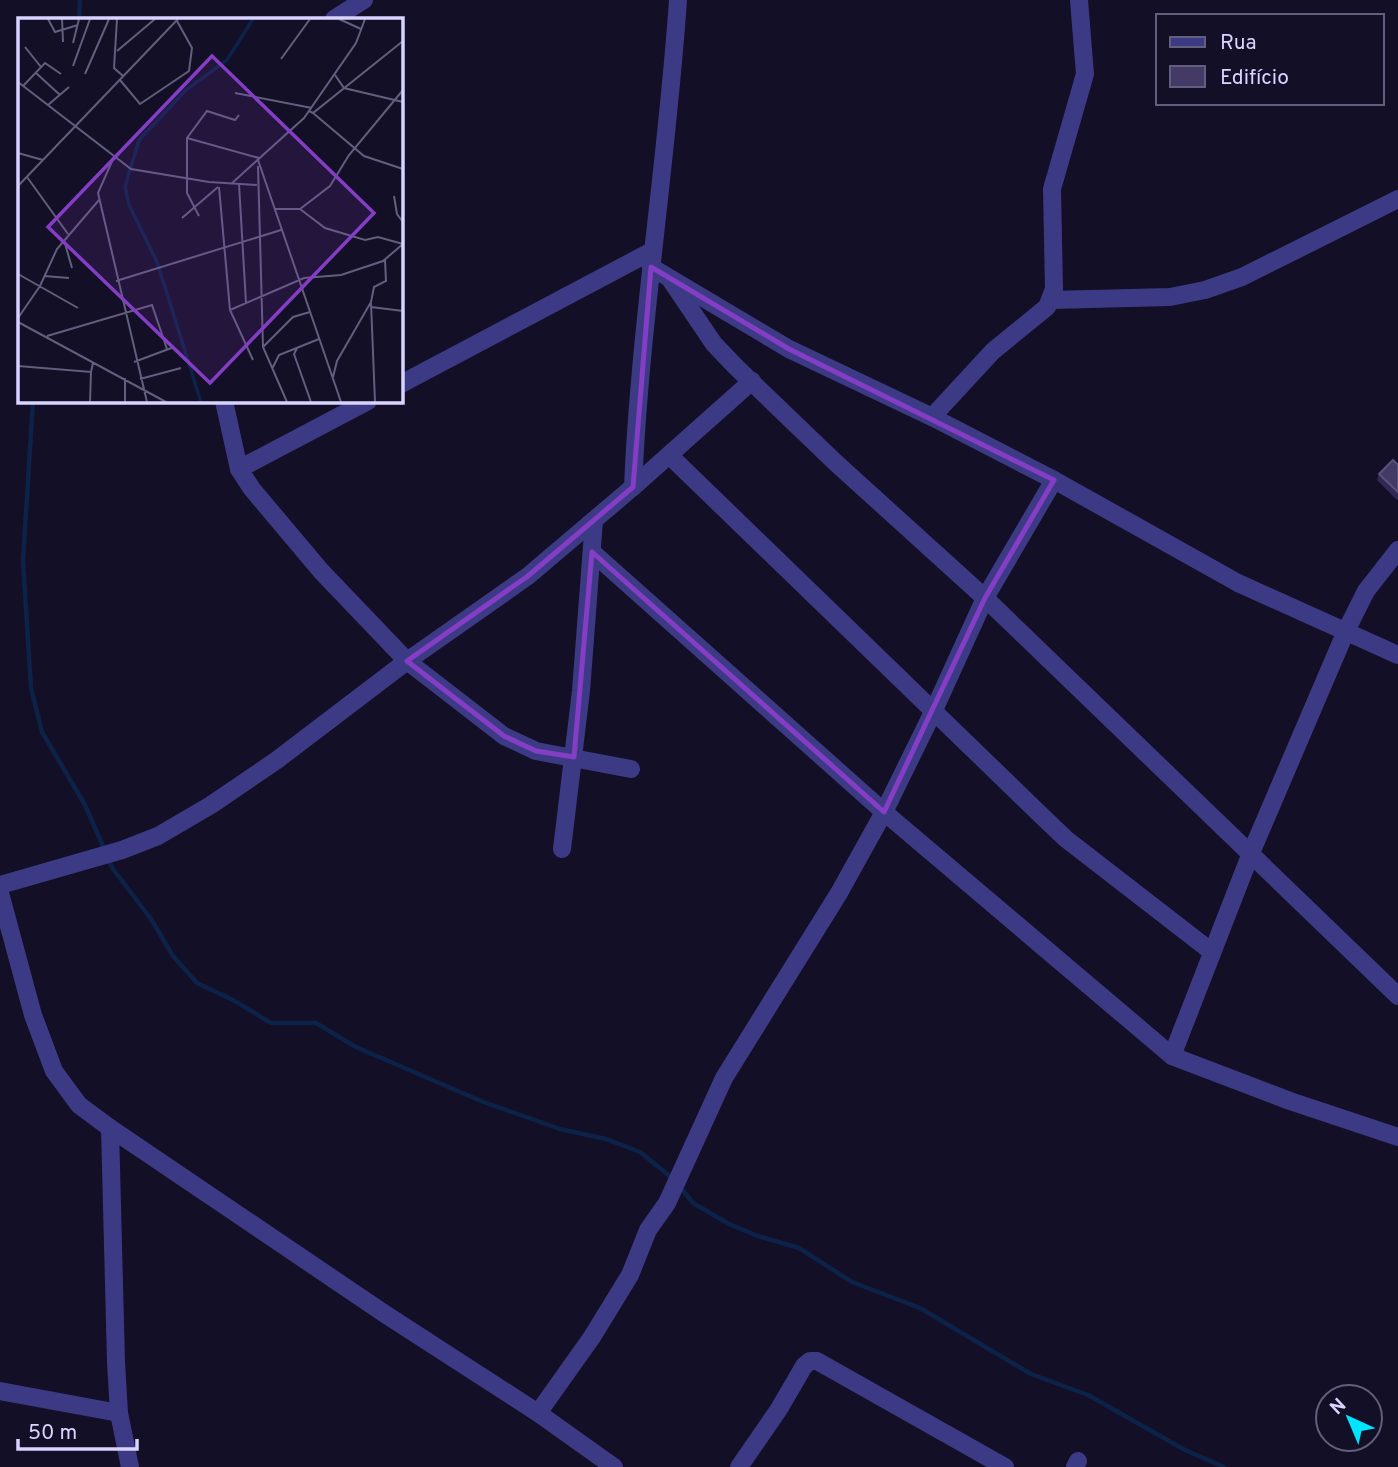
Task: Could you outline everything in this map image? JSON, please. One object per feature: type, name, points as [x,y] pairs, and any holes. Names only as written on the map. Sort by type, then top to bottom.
[{"type":"street","points":[[336,18],[364,0]]},
{"type":"street","points":[[633,487],[651,259],[674,63],[678,0]]},
{"type":"street","points":[[932,417],[993,351],[1041,312],[1051,300],[1054,289],[1052,189],[1086,74],[1079,0]]},
{"type":"street","points":[[1051,300],[1170,297],[1205,290],[1242,277],[1398,200]]},
{"type":"street","points":[[651,259],[670,279],[714,344],[836,463],[985,598],[1398,996]]},
{"type":"street","points":[[402,384],[651,259]]},
{"type":"street","points":[[670,279],[789,349],[932,417],[1054,480],[1238,583],[1398,655]]},
{"type":"street","points":[[0,885],[122,850],[158,836],[211,805],[277,760],[407,661],[528,576],[752,381]]},
{"type":"street","points":[[224,402],[239,469],[252,489],[321,570],[407,661],[504,736],[536,751],[631,769]]},
{"type":"street","points":[[239,469],[366,402]]},
{"type":"street","points":[[669,455],[1066,839],[1212,952]]},
{"type":"street","points":[[538,1413],[605,1317],[630,1275],[649,1230],[667,1203],[723,1078],[839,892],[884,812],[985,598],[1054,480]]},
{"type":"street","points":[[562,849],[574,757],[594,520]]},
{"type":"street","points":[[1172,1056],[1251,853],[1346,631],[1366,591],[1398,550]]},
{"type":"street","points":[[592,552],[884,812],[1172,1056],[1290,1101],[1398,1137]]},
{"type":"street","points":[[0,893],[33,1014],[54,1071],[79,1105],[385,1314],[538,1413],[614,1467]]},
{"type":"street","points":[[110,1128],[119,1413],[134,1464]]},
{"type":"street","points":[[739,1467],[779,1409],[804,1366],[810,1361],[817,1361],[1004,1467]]},
{"type":"street","points":[[0,1391],[119,1413]]},
{"type":"highlighted area","points":[[651,267],[789,349],[1054,480],[985,598],[884,812],[592,552],[574,757],[536,751],[504,736],[407,661],[528,576],[633,487]]},
{"type":"building","points":[[1393,460],[1398,465],[1398,492],[1379,474]]},
{"type":"waterway","points":[[79,18],[80,0]]},
{"type":"waterway","points":[[33,402],[23,561],[31,688],[42,732],[85,805],[105,851]]},
{"type":"waterway","points":[[108,859],[151,919],[173,956],[197,983],[233,1000],[271,1023],[316,1023],[356,1047],[481,1101],[560,1129],[606,1139],[640,1152],[672,1178]]},
{"type":"waterway","points":[[680,1187],[693,1203],[729,1224],[799,1248],[852,1282],[920,1308],[1031,1374],[1088,1395],[1185,1450],[1224,1467]]}]
